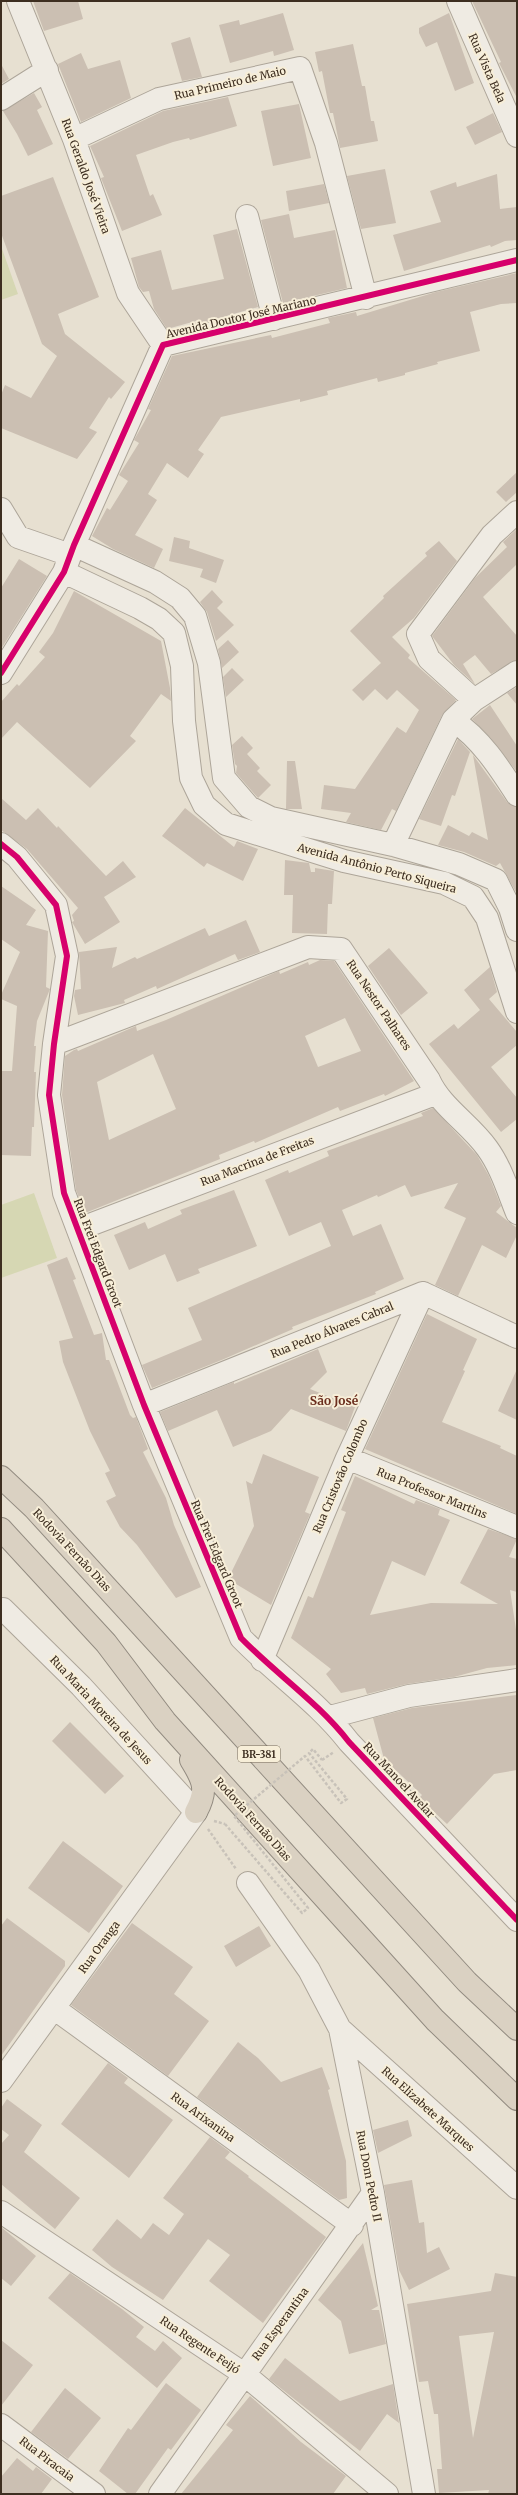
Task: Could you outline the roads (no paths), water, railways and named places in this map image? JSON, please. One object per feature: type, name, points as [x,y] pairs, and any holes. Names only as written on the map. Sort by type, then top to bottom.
[{"type":"highway","name":"Rodovia Fernão Dias","points":[[1,1477],[39,1514],[467,1982],[517,2029]]},
{"type":"highway","name":"Rodovia Fernão Dias","points":[[1,1529],[106,1643],[165,1721],[435,2020],[517,2099]]},
{"type":"highway","points":[[165,1721],[202,1778],[204,1797],[196,1812]]},
{"type":"street","name":"Rua Geraldo José Vieira","points":[[18,1],[74,139],[128,293],[163,345]]},
{"type":"street","name":"Rua Vista Bela","points":[[458,1],[517,136]]},
{"type":"street","name":"Rua Primeiro de Maio","points":[[74,139],[159,99],[300,68],[326,143],[366,298]]},
{"type":"street","points":[[1,99],[47,70]]},
{"type":"street","points":[[247,216],[274,319]]},
{"type":"street","name":"Avenida Doutor José Mariano","points":[[1,673],[69,557],[163,345],[366,298],[517,260]]},
{"type":"street","name":"Avenida Antônio Perto Siqueira","points":[[1,509],[18,537],[69,557],[155,582],[180,598],[195,616],[209,663],[224,778],[249,807],[271,818],[393,845],[459,864],[496,880],[510,908],[517,930]]},
{"type":"street","points":[[474,700],[429,660],[418,634],[492,535],[517,512]]},
{"type":"street","name":"Avenida Antônio Perto Siqueira","points":[[69,557],[140,608],[159,619],[174,634],[182,666],[184,721],[191,778],[204,805],[226,824],[344,861],[444,883],[473,897],[487,918],[517,1012]]},
{"type":"street","points":[[393,845],[453,720],[474,700],[517,672]]},
{"type":"street","points":[[453,720],[471,732],[501,769],[517,795]]},
{"type":"street","name":"Rua Frei Edgard Groot","points":[[1,844],[17,857],[56,905],[68,956],[54,1044],[49,1095],[64,1193],[79,1229],[144,1405],[241,1638],[262,1660]]},
{"type":"street","name":"Rua Nestor Palhares","points":[[54,1044],[308,947],[341,949],[429,1080],[435,1094],[486,1147],[496,1162],[517,1213]]},
{"type":"street","name":"Rua Macrina de Freitas","points":[[79,1229],[435,1094]]},
{"type":"street","points":[[423,1293],[517,1337]]},
{"type":"street","name":"Rua Pedro Álvares Cabral","points":[[144,1405],[423,1293]]},
{"type":"street","name":"Rua Cristovão Colombo","points":[[262,1660],[347,1458],[423,1293]]},
{"type":"street","name":"Rua Professor Martins","points":[[347,1458],[517,1528]]},
{"type":"street","name":"Rua Maria Moreira de Jesus","points":[[3,1610],[81,1686],[196,1812]]},
{"type":"street","name":"Rua Manoel Avelar","points":[[262,1660],[330,1718],[349,1742],[517,1920]]},
{"type":"street","points":[[330,1718],[409,1696],[517,1680]]},
{"type":"street","name":"Rua Oranga","points":[[1,2081],[55,2009],[196,1812]]},
{"type":"street","name":"Rua Dom Pedro II","points":[[248,1883],[309,1970],[340,2029],[373,2193],[424,2494]]},
{"type":"street","name":"Rua Arixanina","points":[[55,2009],[352,2225]]},
{"type":"street","name":"Rua Elizabete Marques","points":[[340,2029],[517,2188]]},
{"type":"street","name":"Rua Esperantina","points":[[160,2494],[244,2374],[352,2225],[373,2193]]},
{"type":"street","name":"Rua Regente Feijó","points":[[1,2212],[244,2374],[387,2494]]},
{"type":"street","name":"Rua Piracaia","points":[[1,2425],[94,2494]]},
{"type":"district","name":"São José","points":[[334,1400]]}]
